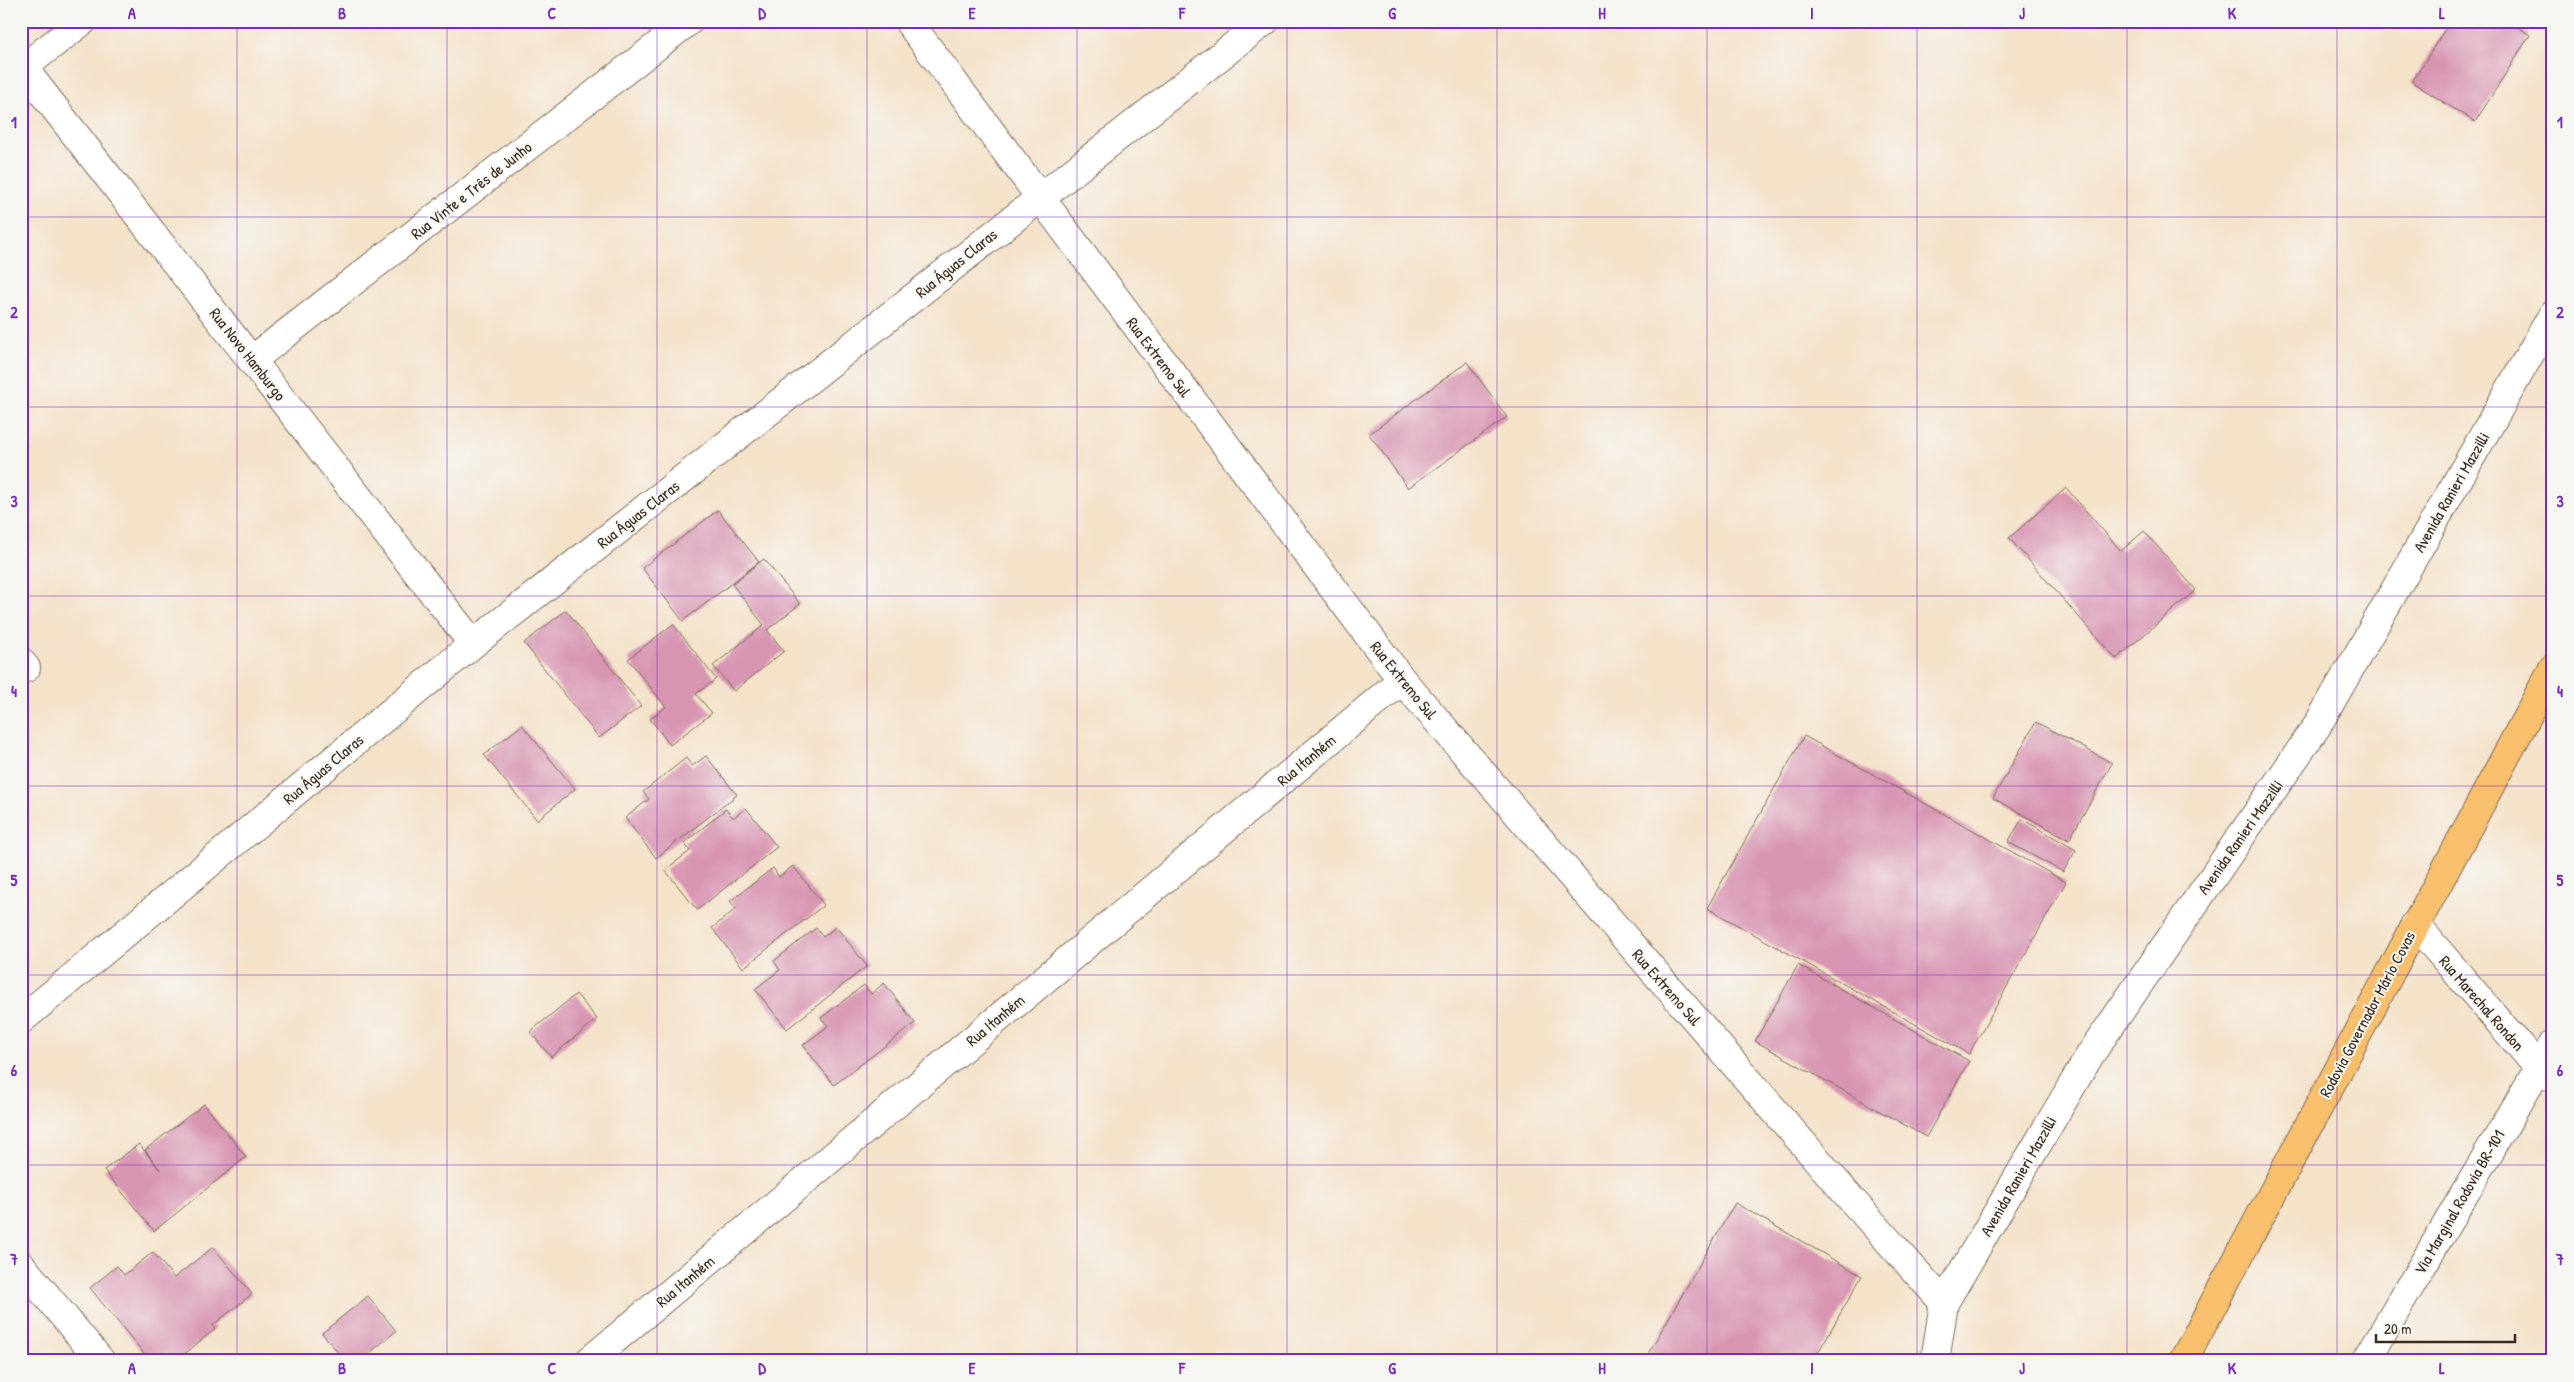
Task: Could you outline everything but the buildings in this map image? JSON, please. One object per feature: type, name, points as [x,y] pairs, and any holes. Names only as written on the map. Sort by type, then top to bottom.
[{"type":"highway","name":"Rodovia Governador Mário Covas","points":[[2182,1361],[2553,668]]},
{"type":"street","points":[[22,67],[83,21]]},
{"type":"street","name":"Rua Vinte e Três de Junho","points":[[252,360],[689,21]]},
{"type":"street","name":"Rua Extremo Sul","points":[[908,21],[1402,680],[1851,1199],[1944,1303]]},
{"type":"street","name":"Rua Águas Claras","points":[[21,1020],[473,644],[1264,21]]},
{"type":"street","name":"Rua Novo Hamburgo","points":[[22,67],[473,644]]},
{"type":"street","name":"Avenida Ranieri Mazzilli","points":[[1935,1361],[1944,1303],[2090,1055],[2317,726],[2553,314]]},
{"type":"street","name":"Rua Itanhém","points":[[589,1361],[1402,680]]},
{"type":"street","name":"Rua Marechal Rondon","points":[[2415,924],[2545,1073]]},
{"type":"street","name":"Via Marginal Rodovia BR-101","points":[[2366,1361],[2545,1073],[2553,1044]]},
{"type":"street","points":[[21,1265],[101,1361]]}]
